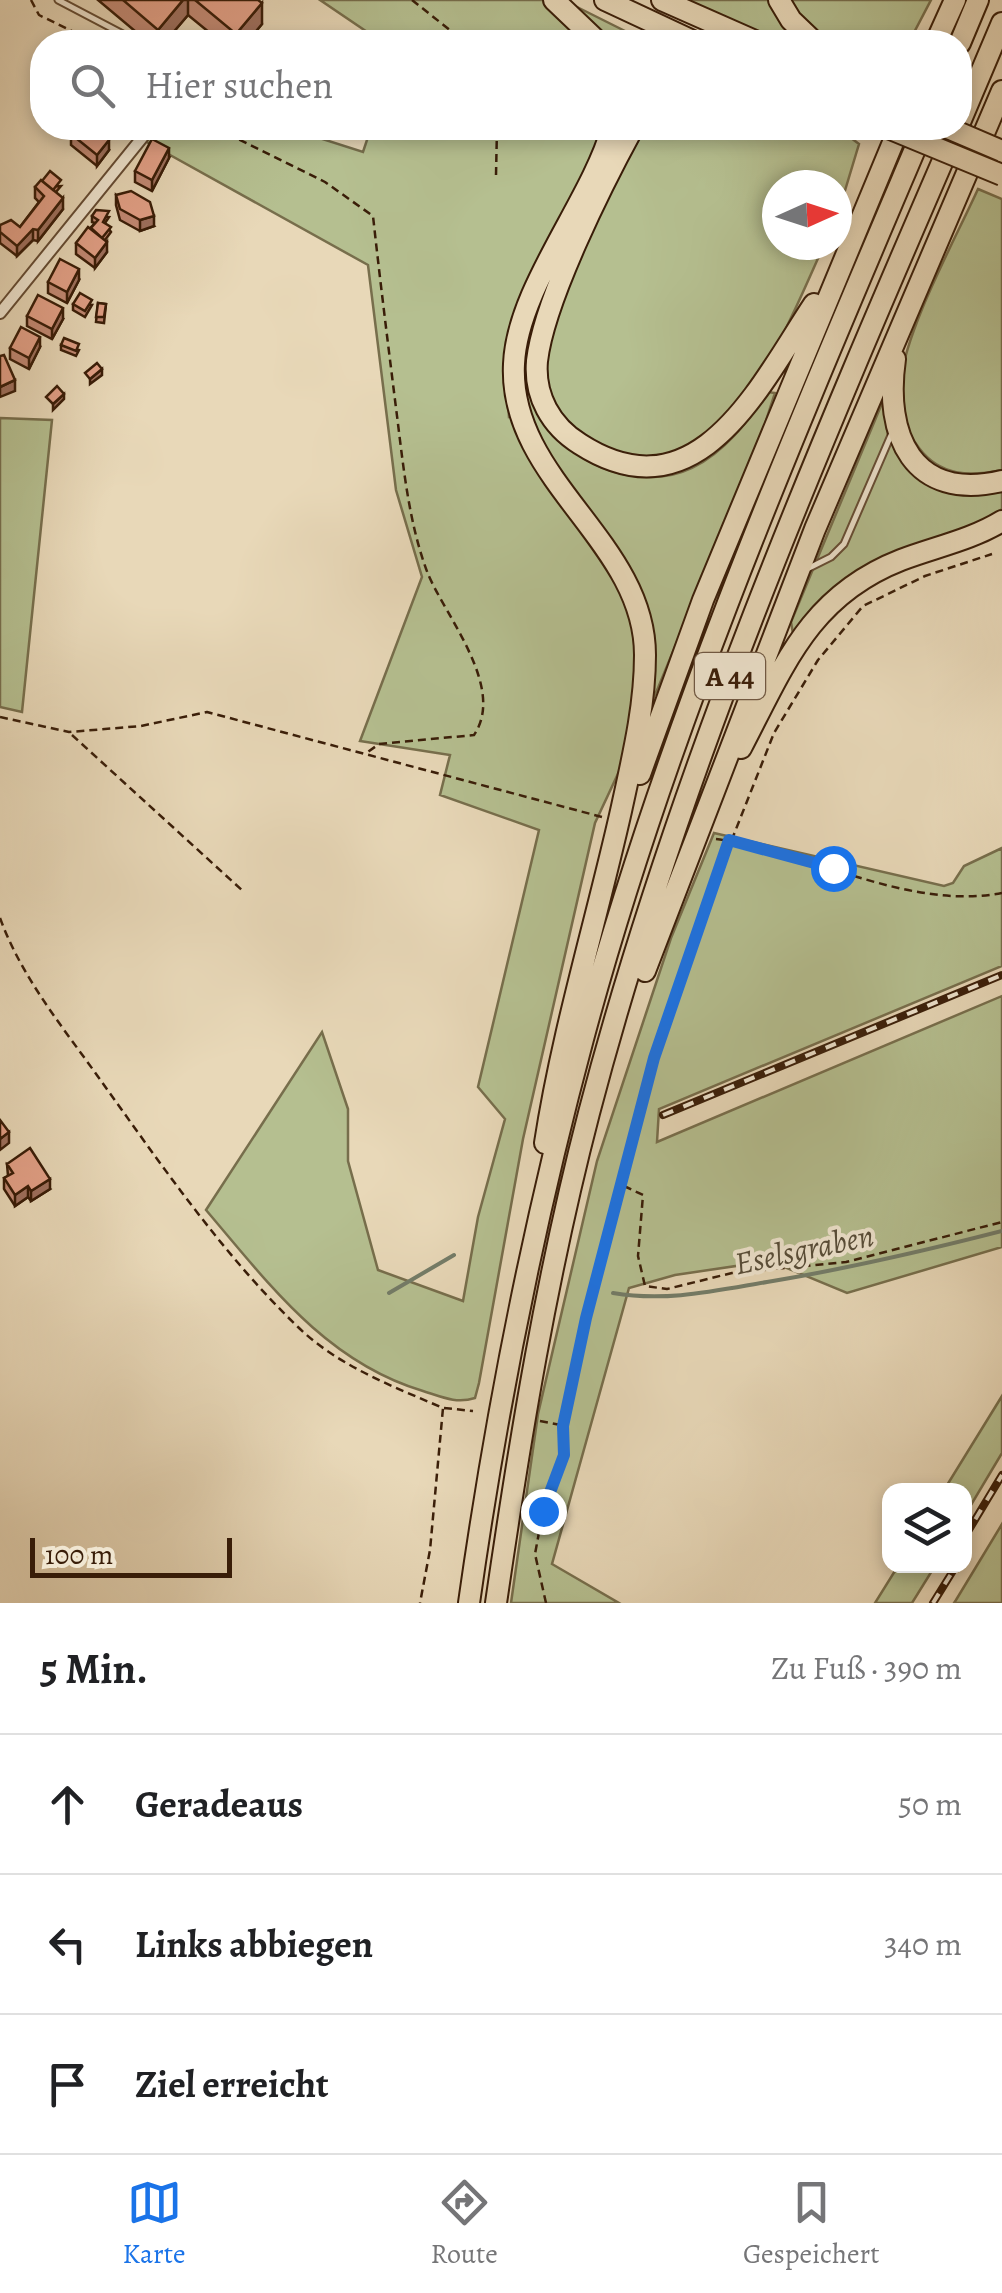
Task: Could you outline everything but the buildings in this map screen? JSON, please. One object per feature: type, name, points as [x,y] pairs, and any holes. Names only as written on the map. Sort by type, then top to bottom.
[{"type":"highway","points":[[554,0],[585,30]]},
{"type":"highway","points":[[605,0],[669,30]]},
{"type":"highway","points":[[662,0],[730,30]]},
{"type":"highway","points":[[779,0],[801,30]]},
{"type":"highway","points":[[941,30],[955,0]]},
{"type":"highway","points":[[965,30],[978,0]]},
{"type":"highway","name":"A 44","points":[[972,93],[1002,23]]},
{"type":"highway","points":[[706,831],[797,573],[1002,91]]},
{"type":"highway","points":[[972,138],[1002,151]]},
{"type":"highway","points":[[533,1240],[549,1117],[608,870],[644,691],[641,621],[615,564],[532,445],[514,390],[514,361],[532,300],[606,140]]},
{"type":"highway","points":[[627,140],[554,299],[542,336],[538,391],[565,435],[614,461],[646,465],[672,463],[703,451],[736,421],[837,270]]},
{"type":"highway","points":[[608,870],[703,600],[894,140]]},
{"type":"highway","points":[[916,140],[1002,176]]},
{"type":"highway","name":"A 44","points":[[468,1603],[490,1452],[533,1240],[584,1036],[704,671],[810,394],[919,140]]},
{"type":"highway","name":"A 44","points":[[496,1603],[517,1456],[558,1244],[618,1010],[696,770],[794,514],[952,140]]},
{"type":"highway","points":[[911,302],[892,385],[895,426],[914,462],[932,476],[976,485],[1002,481]]},
{"type":"highway","points":[[558,1244],[644,974],[773,684],[820,612],[878,571],[1002,521]]},
{"type":"street","points":[[0,313],[140,140]]},
{"type":"lane","points":[[58,0],[115,30]]},
{"type":"lane","points":[[797,573],[832,557],[844,544],[895,426]]},
{"type":"path","points":[[31,0],[40,15],[70,30]]},
{"type":"path","points":[[412,0],[450,30]]},
{"type":"path","points":[[240,140],[325,182],[373,216],[406,488],[429,574],[459,624],[482,695],[484,721],[474,736],[379,744],[365,754]]},
{"type":"path","points":[[496,140],[496,175]]},
{"type":"path","points":[[546,1603],[535,1554],[543,1511],[564,1455],[563,1426],[586,1318],[654,1058],[729,840],[774,733],[818,660],[863,606],[926,576],[992,554]]},
{"type":"path","points":[[0,718],[69,732],[141,726],[207,712],[602,818]]},
{"type":"path","points":[[69,732],[244,892]]},
{"type":"path","points":[[706,831],[915,890],[981,897],[1002,894]]},
{"type":"path","points":[[0,918],[16,961],[132,1124],[226,1245],[299,1329],[358,1371],[443,1408],[472,1411]]},
{"type":"path","points":[[622,1185],[644,1195],[638,1256],[646,1286],[667,1289],[732,1272],[846,1262],[1002,1222]]},
{"type":"path","points":[[420,1603],[430,1550],[443,1408]]},
{"type":"path","points":[[537,1421],[563,1426]]},
{"type":"green space","points":[[320,0],[545,0],[578,30],[364,30]]},
{"type":"green space","points":[[679,0],[770,0],[793,30],[748,30]]},
{"type":"green space","points":[[787,0],[931,0],[915,30],[811,30]]},
{"type":"green space","points":[[575,6],[623,30],[596,30]]},
{"type":"green space","points":[[143,140],[326,140],[363,152],[367,140],[598,140],[510,329],[505,359],[509,417],[524,414],[523,350],[543,300],[527,357],[526,376],[533,402],[546,425],[588,461],[640,477],[667,476],[692,468],[725,445],[768,392],[775,393],[758,445],[658,688],[595,823],[523,1139],[479,1383],[475,1398],[468,1400],[436,1395],[388,1378],[328,1340],[277,1292],[206,1210],[322,1032],[348,1109],[348,1161],[378,1270],[463,1301],[478,1217],[505,1119],[478,1087],[539,830],[440,795],[450,755],[360,741],[422,577],[396,490],[368,265]]},
{"type":"green space","points":[[638,140],[854,140],[859,144],[851,170],[762,170],[762,260],[817,260],[761,373],[715,429],[688,448],[657,458],[632,456],[581,435],[555,410],[546,388],[544,363],[548,336],[568,275]]},
{"type":"green space","points":[[978,189],[1002,199],[1002,470],[967,473],[936,464],[919,448],[903,417],[899,392],[904,360],[921,311]]},
{"type":"green space","points":[[885,396],[888,435],[916,472],[1002,487],[1002,509],[973,526],[867,566],[832,591],[793,634],[791,622]]},
{"type":"green space","points":[[0,418],[52,420],[22,712],[0,707]]},
{"type":"green space","points":[[714,833],[944,886],[953,883],[964,866],[1002,848],[1002,966],[659,1109],[657,1142],[1002,996],[1002,1247],[847,1293],[770,1261],[675,1275],[629,1288],[552,1564],[619,1603],[511,1603],[538,1414],[597,1161],[671,938]]},
{"type":"green space","points":[[1002,1396],[1002,1453],[972,1503],[972,1483],[948,1483]]},
{"type":"green space","points":[[1002,1524],[1002,1603],[954,1603],[956,1600]]},
{"type":"green space","points":[[894,1573],[931,1573],[912,1603],[875,1603]]},
{"type":"waterway","name":"Eselsgraben","points":[[613,1293],[671,1296],[728,1289],[856,1265],[1002,1231]]},
{"type":"waterway","name":"Eselsgraben","points":[[389,1293],[454,1255]]},
{"type":"railway","points":[[663,1115],[1002,975]]},
{"type":"railway","points":[[972,1525],[1002,1475]]},
{"type":"railway","points":[[933,1603],[952,1573]]},
{"type":"route","points":[[543,1511],[564,1455],[563,1426],[586,1318],[654,1058],[729,840],[833,868]]}]
